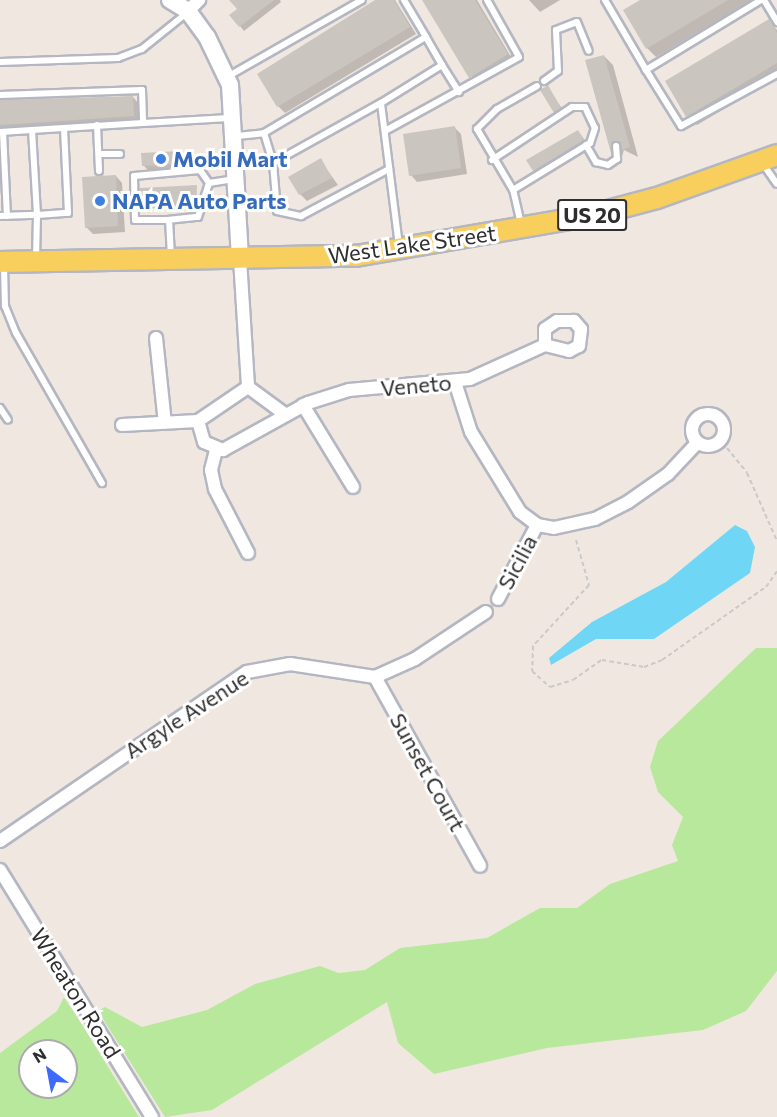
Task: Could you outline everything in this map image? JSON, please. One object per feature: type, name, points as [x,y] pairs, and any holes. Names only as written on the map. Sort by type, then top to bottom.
[{"type":"main road","name":"West Lake Street","points":[[2,262],[171,261],[356,256],[521,228],[657,198],[769,158]]},
{"type":"street","points":[[170,0],[194,6],[227,77],[236,118],[240,259],[248,387]]},
{"type":"street","points":[[156,338],[165,423]]},
{"type":"street","name":"Veneto","points":[[216,450],[231,448],[303,405],[349,390],[455,382],[545,345]]},
{"type":"street","points":[[455,382],[471,432],[520,512],[537,525],[554,528],[595,519],[628,502],[668,474],[696,442]]},
{"type":"street","points":[[248,387],[286,415]]},
{"type":"street","points":[[122,425],[198,421],[248,387]]},
{"type":"street","points":[[303,405],[353,487]]},
{"type":"street","points":[[198,421],[204,442],[216,450],[211,470],[215,489],[248,553]]},
{"type":"street","name":"Sicilia","points":[[498,600],[537,525]]},
{"type":"street","points":[[375,677],[415,659],[486,612]]},
{"type":"street","name":"Argyle Avenue","points":[[0,841],[247,672],[290,664],[375,677]]},
{"type":"street","name":"Sunset Court","points":[[375,677],[480,867]]},
{"type":"street","name":"Wheaton Road","points":[[0,870],[152,1117]]},
{"type":"lane","points":[[227,77],[362,0]]},
{"type":"lane","points":[[404,0],[459,92]]},
{"type":"lane","points":[[385,131],[519,57],[487,0]]},
{"type":"lane","points":[[605,0],[681,126],[777,74]]},
{"type":"lane","points":[[646,70],[763,0],[777,22]]},
{"type":"lane","points":[[0,62],[118,58],[142,49],[194,6]]},
{"type":"lane","points":[[544,81],[558,71],[556,30],[577,22],[589,51]]},
{"type":"lane","points":[[237,136],[264,133],[426,37]]},
{"type":"lane","points":[[273,163],[381,103],[442,65]]},
{"type":"lane","points":[[521,228],[513,190],[492,160],[477,129],[510,101],[537,86]]},
{"type":"lane","points":[[0,95],[142,90],[143,123]]},
{"type":"lane","points":[[381,103],[399,249]]},
{"type":"lane","points":[[492,160],[572,107],[585,107],[595,128],[586,145],[513,190]]},
{"type":"lane","points":[[64,128],[68,213],[3,216],[1,132],[97,125],[236,118]]},
{"type":"lane","points":[[97,125],[99,171]]},
{"type":"lane","points":[[32,130],[37,215],[36,261]]},
{"type":"lane","points":[[264,133],[273,163],[277,211],[301,216],[389,169]]},
{"type":"lane","points":[[586,145],[596,162],[608,165],[617,159],[616,146]]},
{"type":"lane","points":[[99,154],[120,154]]},
{"type":"lane","points":[[769,158],[777,184]]},
{"type":"lane","points":[[200,170],[208,183],[198,217],[135,220],[134,176],[200,170]]},
{"type":"lane","points":[[208,183],[238,178]]},
{"type":"lane","points":[[166,220],[171,261]]},
{"type":"lane","points":[[2,262],[5,306],[16,333],[102,483]]},
{"type":"lane","points":[[0,408],[8,420]]},
{"type":"path","points":[[727,448],[747,473],[777,541]]},
{"type":"path","points":[[576,540],[590,585],[533,646],[532,671],[550,687],[573,680],[602,660],[644,667],[662,660],[766,587],[777,571]]},
{"type":"green space","points":[[756,648],[777,648],[777,971],[746,1011],[703,1030],[547,1048],[434,1074],[398,1043],[387,1002],[212,1110],[165,1117],[98,1011],[105,1007],[142,1027],[207,1010],[255,984],[320,966],[339,973],[365,970],[400,948],[487,938],[540,908],[577,908],[610,884],[678,861],[672,845],[683,817],[658,792],[650,767],[658,741]]},
{"type":"green space","points":[[64,997],[139,1117],[0,1117],[0,1053],[18,1040],[18,1099],[78,1099],[78,1039],[19,1039],[57,1011]]},
{"type":"water","points":[[735,525],[747,531],[755,547],[750,573],[654,639],[596,639],[551,665],[549,658],[592,622],[666,582]]},
{"type":"building","points":[[229,0],[274,0],[239,27],[229,15],[237,9]]},
{"type":"building","points":[[375,0],[394,0],[410,27],[277,107],[257,74]]},
{"type":"building","points":[[422,0],[475,0],[508,54],[469,78]]},
{"type":"building","points":[[640,0],[728,0],[646,49],[623,10]]},
{"type":"building","points":[[769,19],[777,33],[777,63],[686,117],[665,81]]},
{"type":"building","points":[[604,55],[630,147],[622,150],[615,141],[611,153],[585,60]]},
{"type":"building","points":[[548,85],[561,108],[554,113],[540,90]]},
{"type":"building","points":[[133,96],[134,116],[0,125],[0,100]]},
{"type":"building","points":[[455,126],[461,168],[409,176],[403,134]]},
{"type":"building","points":[[578,130],[584,140],[533,171],[526,160]]},
{"type":"building","name":"Mobil Mart","points":[[181,151],[182,164],[142,166],[141,153]]},
{"type":"building","points":[[321,158],[332,178],[299,195],[288,177]]},
{"type":"building","name":"NAPA Auto Parts","points":[[116,175],[118,226],[85,228],[82,177]]},
{"type":"building","points":[[197,185],[196,206],[140,209],[140,188]]},
{"type":"place","name":"Mobil Mart","points":[[161,159]]},
{"type":"place","name":"NAPA Auto Parts","points":[[100,201]]}]
